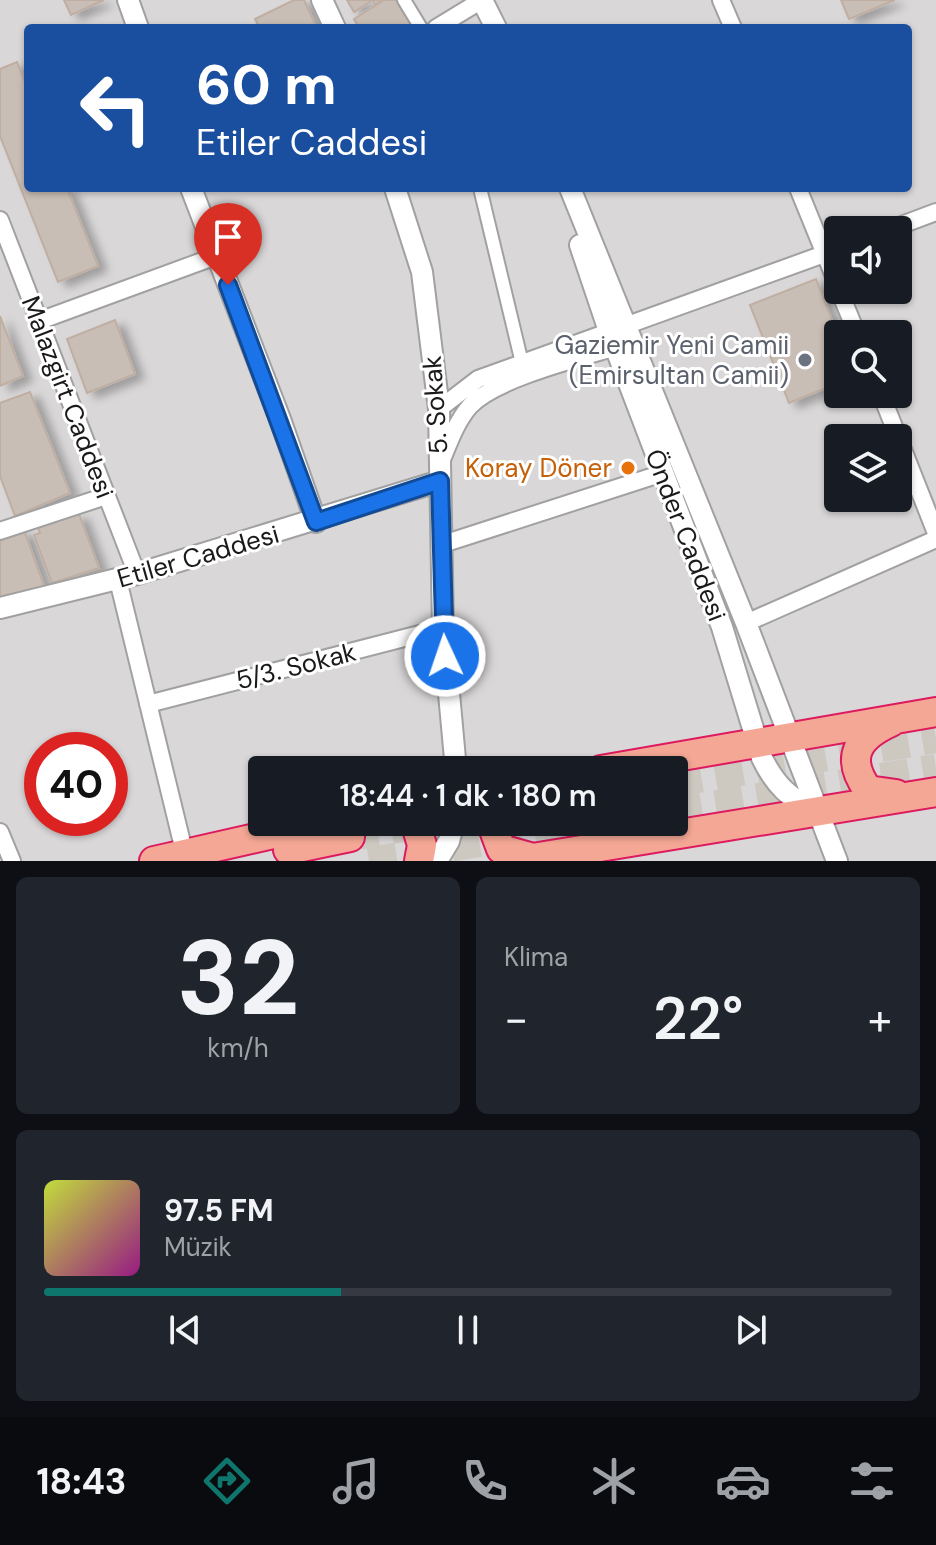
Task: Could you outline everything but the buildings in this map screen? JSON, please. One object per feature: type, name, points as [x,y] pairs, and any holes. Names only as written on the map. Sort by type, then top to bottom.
[{"type":"highway","points":[[686,756],[936,712]]},
{"type":"highway","points":[[902,716],[867,733],[855,758],[856,774],[868,790],[923,794]]},
{"type":"highway","points":[[496,836],[501,849],[524,859],[591,855],[923,794]]},
{"type":"highway","points":[[154,861],[301,836]]},
{"type":"highway","points":[[239,861],[319,836]]},
{"type":"highway","points":[[419,836],[422,845],[419,861]]},
{"type":"street","points":[[128,0],[137,24]]},
{"type":"street","points":[[322,0],[333,24]]},
{"type":"street","points":[[404,0],[419,24]]},
{"type":"street","points":[[443,24],[482,0],[494,24]]},
{"type":"street","points":[[721,0],[731,24]]},
{"type":"street","points":[[192,192],[316,522]]},
{"type":"street","name":"5. Sokak","points":[[396,192],[422,272],[439,409],[443,628],[455,756]]},
{"type":"street","points":[[481,192],[522,363]]},
{"type":"street","name":"Önder Caddesi","points":[[563,192],[617,334],[746,623],[817,812]]},
{"type":"street","name":"Önder Caddesi","points":[[571,192],[663,473],[722,627],[772,778],[792,799],[817,812]]},
{"type":"street","points":[[800,192],[824,236]]},
{"type":"street","points":[[912,221],[936,212]]},
{"type":"street","name":"Malazgirt Caddesi","points":[[1,227],[106,496],[128,577],[148,704],[185,855]]},
{"type":"street","points":[[439,409],[478,379],[617,334],[824,254]]},
{"type":"street","points":[[39,321],[216,256]]},
{"type":"street","points":[[439,474],[460,420],[484,395],[617,334]]},
{"type":"street","points":[[887,408],[936,533]]},
{"type":"street","points":[[443,544],[663,473]]},
{"type":"street","name":"Etiler Caddesi","points":[[0,608],[128,577],[316,522],[439,474]]},
{"type":"street","points":[[0,531],[106,496]]},
{"type":"street","points":[[746,623],[936,539]]},
{"type":"street","name":"5/3. Sokak","points":[[148,704],[443,628]]},
{"type":"street","points":[[817,812],[837,861]]},
{"type":"street","points":[[0,832],[12,861]]},
{"type":"street","points":[[437,861],[450,836]]},
{"type":"shaded area","points":[[0,0],[936,0],[936,861],[0,861]]},
{"type":"tunnel","points":[[688,781],[936,739]]},
{"type":"tunnel","points":[[688,809],[936,768]]},
{"type":"tunnel","points":[[350,837],[356,836]]},
{"type":"tunnel","points":[[369,861],[522,836]]},
{"type":"place","name":"Gaziemir Yeni Camii (Emirsultan Camii)","points":[[805,360]]},
{"type":"place","name":"Koray Döner","points":[[628,468]]},
{"type":"route","points":[[228,285],[316,522],[440,481],[445,656]]}]
